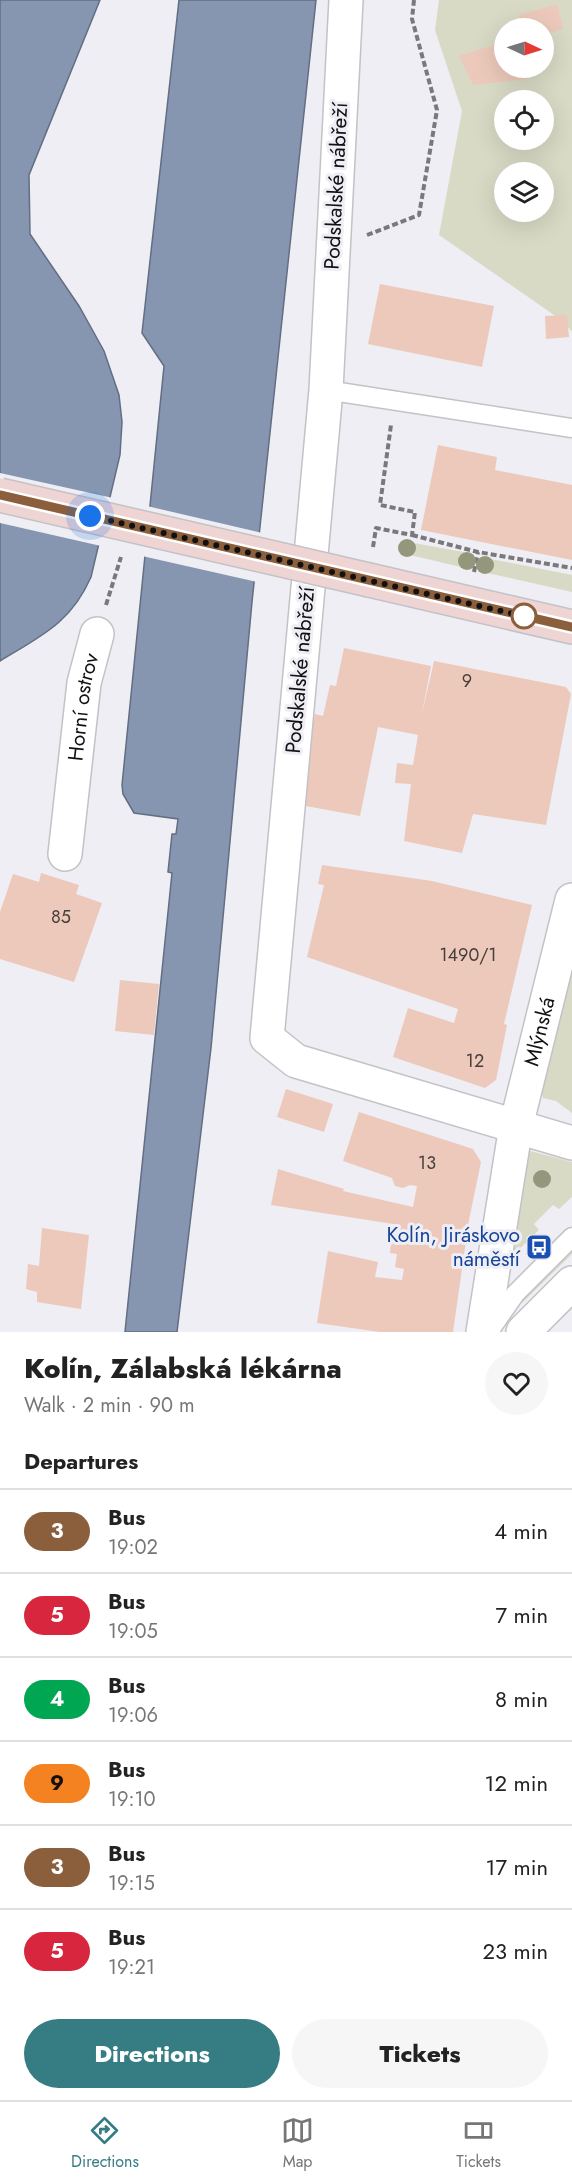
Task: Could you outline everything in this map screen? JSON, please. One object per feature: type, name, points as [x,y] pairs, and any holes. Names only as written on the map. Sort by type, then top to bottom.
[{"type":"street","name":"Podskalské nábřeží","points":[[346,0],[326,390],[267,1038],[296,1061],[516,1126]]},
{"type":"street","points":[[0,495],[572,627]]},
{"type":"street","name":"Horní ostrov","points":[[65,854],[84,683],[97,634]]},
{"type":"street","name":"Mlýnská","points":[[483,1332],[516,1126],[572,900]]},
{"type":"street","points":[[516,1126],[572,1143]]},
{"type":"street","points":[[523,1332],[572,1282]]},
{"type":"lane","points":[[326,390],[572,428]]},
{"type":"lane","points":[[489,1332],[516,1294],[572,1237]]},
{"type":"path","points":[[332,248],[419,215],[437,110],[412,19],[414,0]]},
{"type":"path","points":[[394,401],[380,505],[415,512],[412,535]]},
{"type":"path","points":[[369,580],[376,528],[478,552],[572,568]]},
{"type":"path","points":[[473,578],[478,552]]},
{"type":"path","name":"Horní ostrov","points":[[97,634],[120,562]]},
{"type":"green space","points":[[439,0],[572,0],[572,331],[554,315],[439,235],[462,111],[435,30]]},
{"type":"green space","points":[[408,542],[469,553],[465,568],[406,554]]},
{"type":"green space","points":[[486,558],[572,575],[572,592],[483,572]]},
{"type":"green space","points":[[572,936],[572,1113],[556,1101],[543,1098],[540,1087]]},
{"type":"green space","points":[[527,1152],[572,1162],[572,1197],[559,1209],[553,1205],[534,1224],[539,1230],[507,1261]]},
{"type":"green space","points":[[572,1249],[572,1254],[522,1303],[520,1301]]},
{"type":"water","points":[[0,0],[100,0],[29,175],[30,234],[79,306],[104,351],[119,395],[122,422],[120,455],[91,577],[83,593],[74,606],[53,627],[0,661]]},
{"type":"water","points":[[179,0],[316,0],[252,602],[211,1048],[177,1332],[125,1332],[172,873],[168,872],[172,834],[176,834],[178,819],[134,813],[123,794],[122,785],[164,366],[142,333]]},
{"type":"pier","points":[[0,473],[113,498],[101,546],[0,523]]},
{"type":"pier","points":[[147,506],[262,533],[257,582],[142,556]]},
{"type":"building","points":[[557,4],[563,29],[554,31],[554,18],[519,18],[519,15]]},
{"type":"building","points":[[494,45],[494,78],[527,79],[473,85],[459,56]]},
{"type":"building","points":[[380,284],[494,306],[482,367],[368,344]]},
{"type":"building","points":[[567,315],[569,337],[546,339],[545,316]]},
{"type":"building","points":[[438,445],[497,457],[495,470],[572,485],[572,560],[421,530]]},
{"type":"building","points":[[344,648],[431,666],[422,714],[434,661],[566,687],[571,694],[546,825],[473,814],[462,853],[404,841],[411,784],[395,783],[397,763],[413,765],[418,735],[378,727],[360,816],[295,804],[315,714],[323,716],[330,685],[336,686]]},
{"type":"building","points":[[322,865],[432,881],[532,905],[504,1024],[507,1025],[496,1080],[485,1088],[393,1057],[408,1008],[454,1023],[458,1009],[307,957],[324,885],[318,884]]},
{"type":"building","points":[[41,873],[79,885],[76,894],[102,903],[74,982],[0,959],[0,912],[13,874],[39,882]]},
{"type":"building","points":[[120,980],[159,984],[154,1035],[115,1031]]},
{"type":"building","points":[[286,1089],[333,1104],[324,1132],[277,1117]]},
{"type":"building","points":[[359,1112],[473,1149],[481,1162],[469,1220],[453,1332],[380,1332],[317,1323],[328,1251],[378,1262],[375,1277],[402,1280],[404,1269],[395,1267],[397,1254],[390,1253],[391,1243],[398,1244],[400,1225],[271,1205],[278,1169],[344,1189],[343,1191],[413,1207],[417,1186],[410,1185],[403,1188],[395,1186],[392,1178],[343,1161]]},
{"type":"building","points":[[42,1228],[89,1235],[81,1309],[37,1302],[37,1292],[26,1289],[28,1264],[39,1266]]},
{"type":"bus line","name":"3","points":[[0,495],[572,627]]},
{"type":"place","name":"Kolín, Jiráskovo náměstí","points":[[539,1247]]},
{"type":"route","points":[[90,516],[527,617],[524,616]]}]
